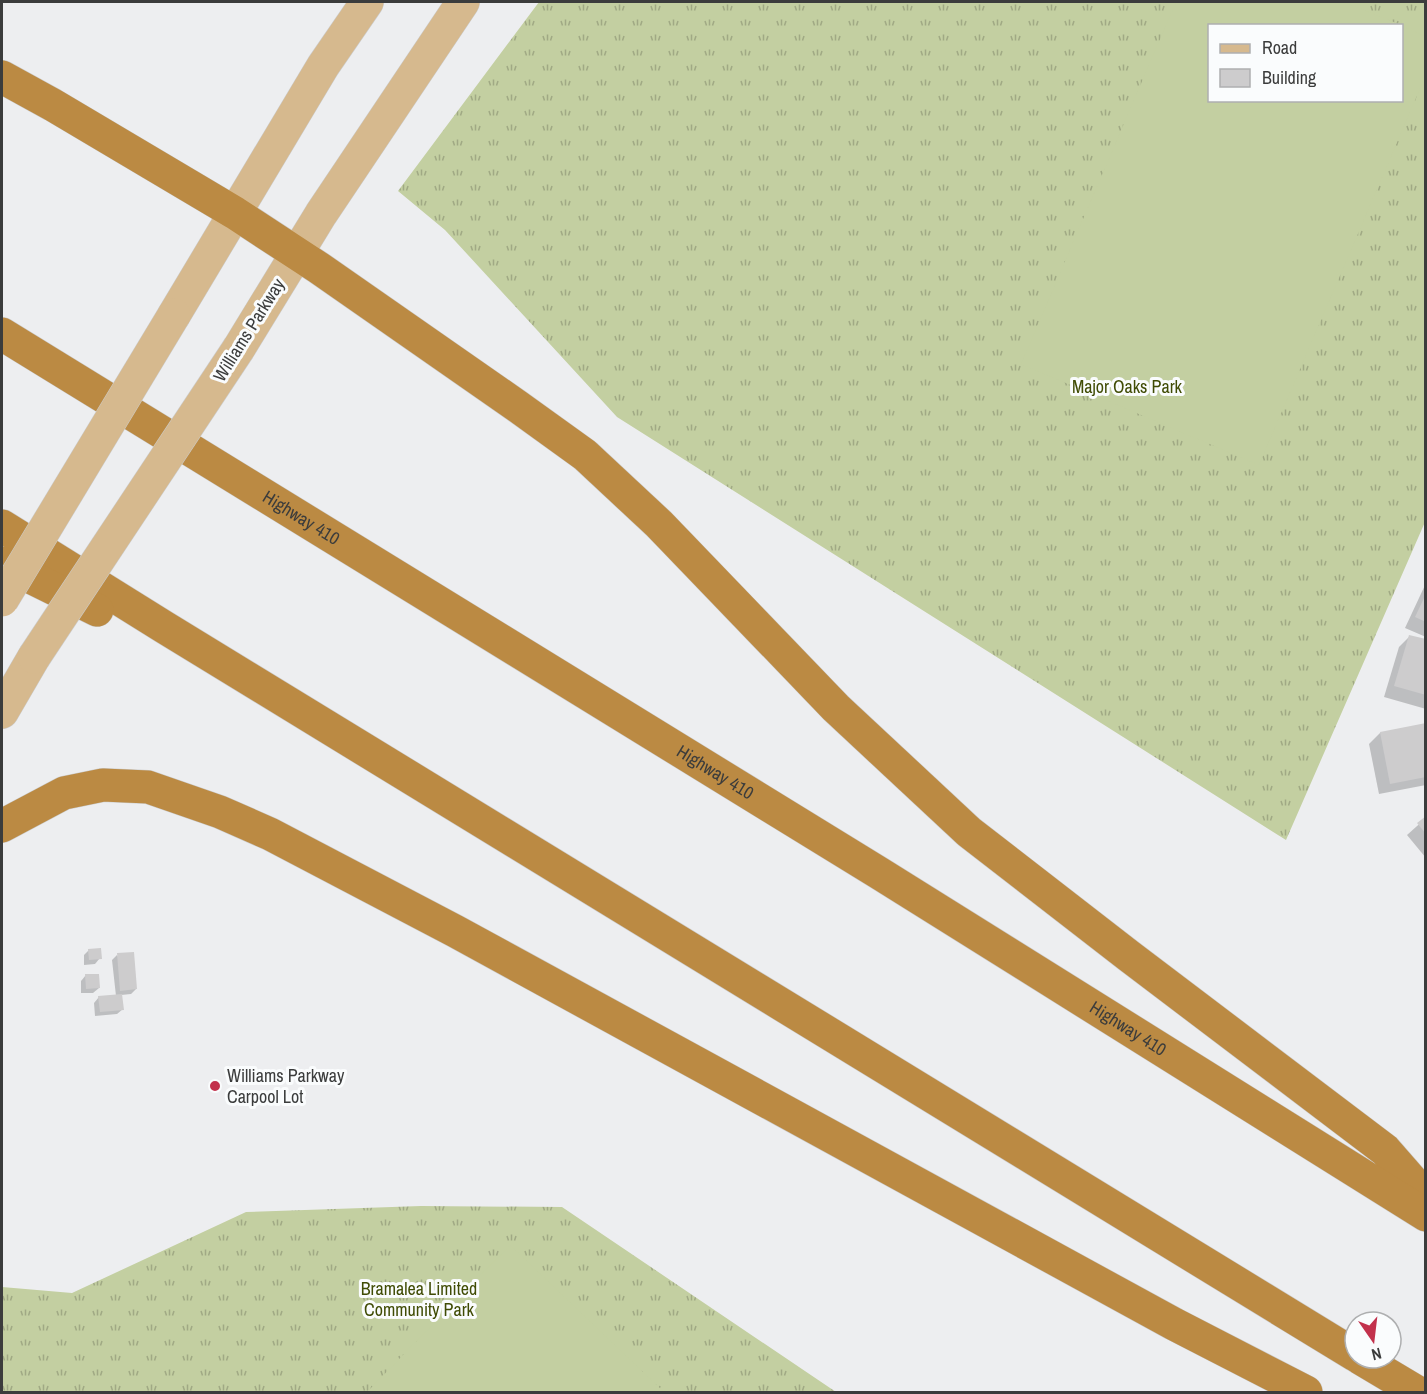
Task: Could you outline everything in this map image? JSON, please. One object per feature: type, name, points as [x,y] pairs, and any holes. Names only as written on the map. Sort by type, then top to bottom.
[{"type":"highway","points":[[2,77],[235,213],[297,253],[585,455],[659,524],[836,708],[969,832],[1385,1150],[1425,1197]]},
{"type":"highway","name":"Highway 410","points":[[2,334],[879,873],[1425,1215]]},
{"type":"highway","points":[[2,526],[1343,1348]]},
{"type":"highway","points":[[2,563],[101,613],[164,627]]},
{"type":"highway","points":[[2,826],[64,793],[103,785],[148,788],[220,812],[270,834],[455,931],[1174,1324],[1306,1392]]},
{"type":"highway","points":[[1380,1370],[1417,1392]]},
{"type":"main road","points":[[2,600],[323,66],[367,2]]},
{"type":"main road","name":"Williams Parkway","points":[[2,712],[34,657],[239,348],[353,165],[463,2]]},
{"type":"green space","name":"Major Oaks Park","points":[[539,2],[1425,2],[1425,522],[1286,840],[617,417],[445,230],[398,191]]},
{"type":"green space","points":[[1176,2],[1344,2],[1399,24],[1208,24],[1208,102],[1403,102],[1403,26],[1425,36],[1425,77],[1259,465],[1021,364]]},
{"type":"green space","name":"Bramalea Limited Community Park","points":[[421,1206],[562,1207],[836,1392],[2,1392],[2,1287],[72,1293],[246,1212]]},
{"type":"green space","points":[[510,1245],[664,1392],[367,1392]]},
{"type":"building","points":[[1426,594],[1426,622],[1415,617]]},
{"type":"building","points":[[1409,635],[1426,639],[1426,695],[1394,686]]},
{"type":"building","points":[[1426,723],[1426,777],[1390,784],[1380,732]]},
{"type":"building","points":[[1426,816],[1426,834],[1417,823]]},
{"type":"building","points":[[101,948],[102,959],[89,960],[88,949]]},
{"type":"building","points":[[134,952],[137,989],[120,991],[117,953]]},
{"type":"building","points":[[85,974],[99,974],[100,988],[86,989]]},
{"type":"building","points":[[122,994],[124,1010],[100,1012],[98,996]]},
{"type":"place","name":"Williams Parkway Carpool Lot","points":[[215,1086]]}]
